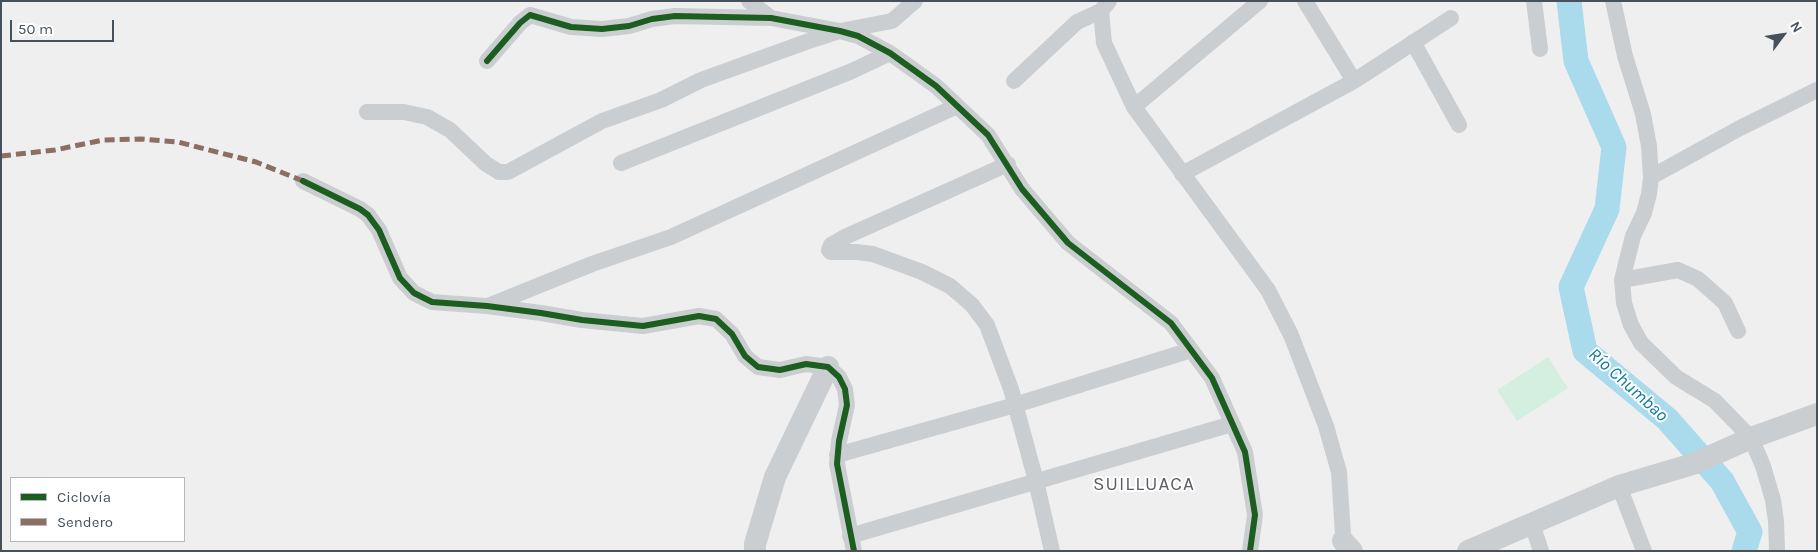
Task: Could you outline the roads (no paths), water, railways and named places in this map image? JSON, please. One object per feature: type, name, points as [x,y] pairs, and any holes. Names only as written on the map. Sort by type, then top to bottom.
[{"type":"street","points":[[749,1],[771,18]]},
{"type":"street","points":[[366,112],[404,112],[427,117],[450,130],[486,164],[499,172],[508,172],[602,121],[661,100],[701,80],[840,31],[892,22],[915,1]]},
{"type":"street","points":[[1134,107],[1260,1]]},
{"type":"street","points":[[1305,1],[1354,81]]},
{"type":"street","points":[[1534,1],[1540,49]]},
{"type":"street","points":[[1613,1],[1625,56],[1643,114],[1649,146],[1651,177],[1644,213],[1633,236],[1622,280],[1624,303],[1641,343],[1676,377],[1715,401],[1747,440],[1762,466],[1773,500],[1777,551]]},
{"type":"street","points":[[1105,6],[1104,43],[1134,107],[1268,290],[1291,335],[1326,426],[1339,472],[1346,547]]},
{"type":"street","points":[[1014,81],[1077,22],[1105,6]]},
{"type":"street","points":[[487,61],[530,15],[571,26],[602,30],[675,16],[771,18],[858,36],[890,54],[936,86],[988,136],[1008,164],[1022,189],[1068,243],[1171,324],[1212,378],[1244,452],[1255,515],[1250,551]]},
{"type":"street","points":[[1182,174],[1354,81],[1451,18]]},
{"type":"street","points":[[1413,42],[1459,125]]},
{"type":"street","points":[[620,163],[852,72],[890,54]]},
{"type":"street","points":[[1651,177],[1740,128],[1817,90]]},
{"type":"street","points":[[487,306],[592,264],[670,237],[957,106]]},
{"type":"street","points":[[1008,164],[848,236],[831,245],[829,250],[831,252],[873,254],[922,272],[950,286],[972,305],[987,325],[1015,405],[1036,481],[1052,551]]},
{"type":"street","points":[[302,181],[360,208],[368,215],[379,230],[400,278],[414,293],[432,302],[487,306],[582,320],[642,326],[699,316],[716,319],[732,334],[745,356],[758,367],[780,370],[806,364],[828,367],[839,377],[846,389],[847,405],[837,455],[842,496],[852,543],[1036,481],[1232,424]]},
{"type":"street","points":[[1622,280],[1678,270],[1698,279],[1724,303],[1738,331]]},
{"type":"street","points":[[837,455],[1015,405],[1191,350]]},
{"type":"street","points":[[755,551],[755,544],[775,477],[828,367]]},
{"type":"street","points":[[1468,551],[1619,486],[1693,464],[1747,440],[1817,414]]},
{"type":"street","points":[[1619,486],[1644,551]]},
{"type":"street","points":[[1532,524],[1541,551]]},
{"type":"waterway","name":"Río Chumbao","points":[[1569,1],[1576,61],[1614,147],[1607,209],[1571,287],[1585,351],[1667,419],[1722,481],[1750,532],[1744,551]]},
{"type":"district","name":"SUILLUACA","points":[[1144,485]]}]
